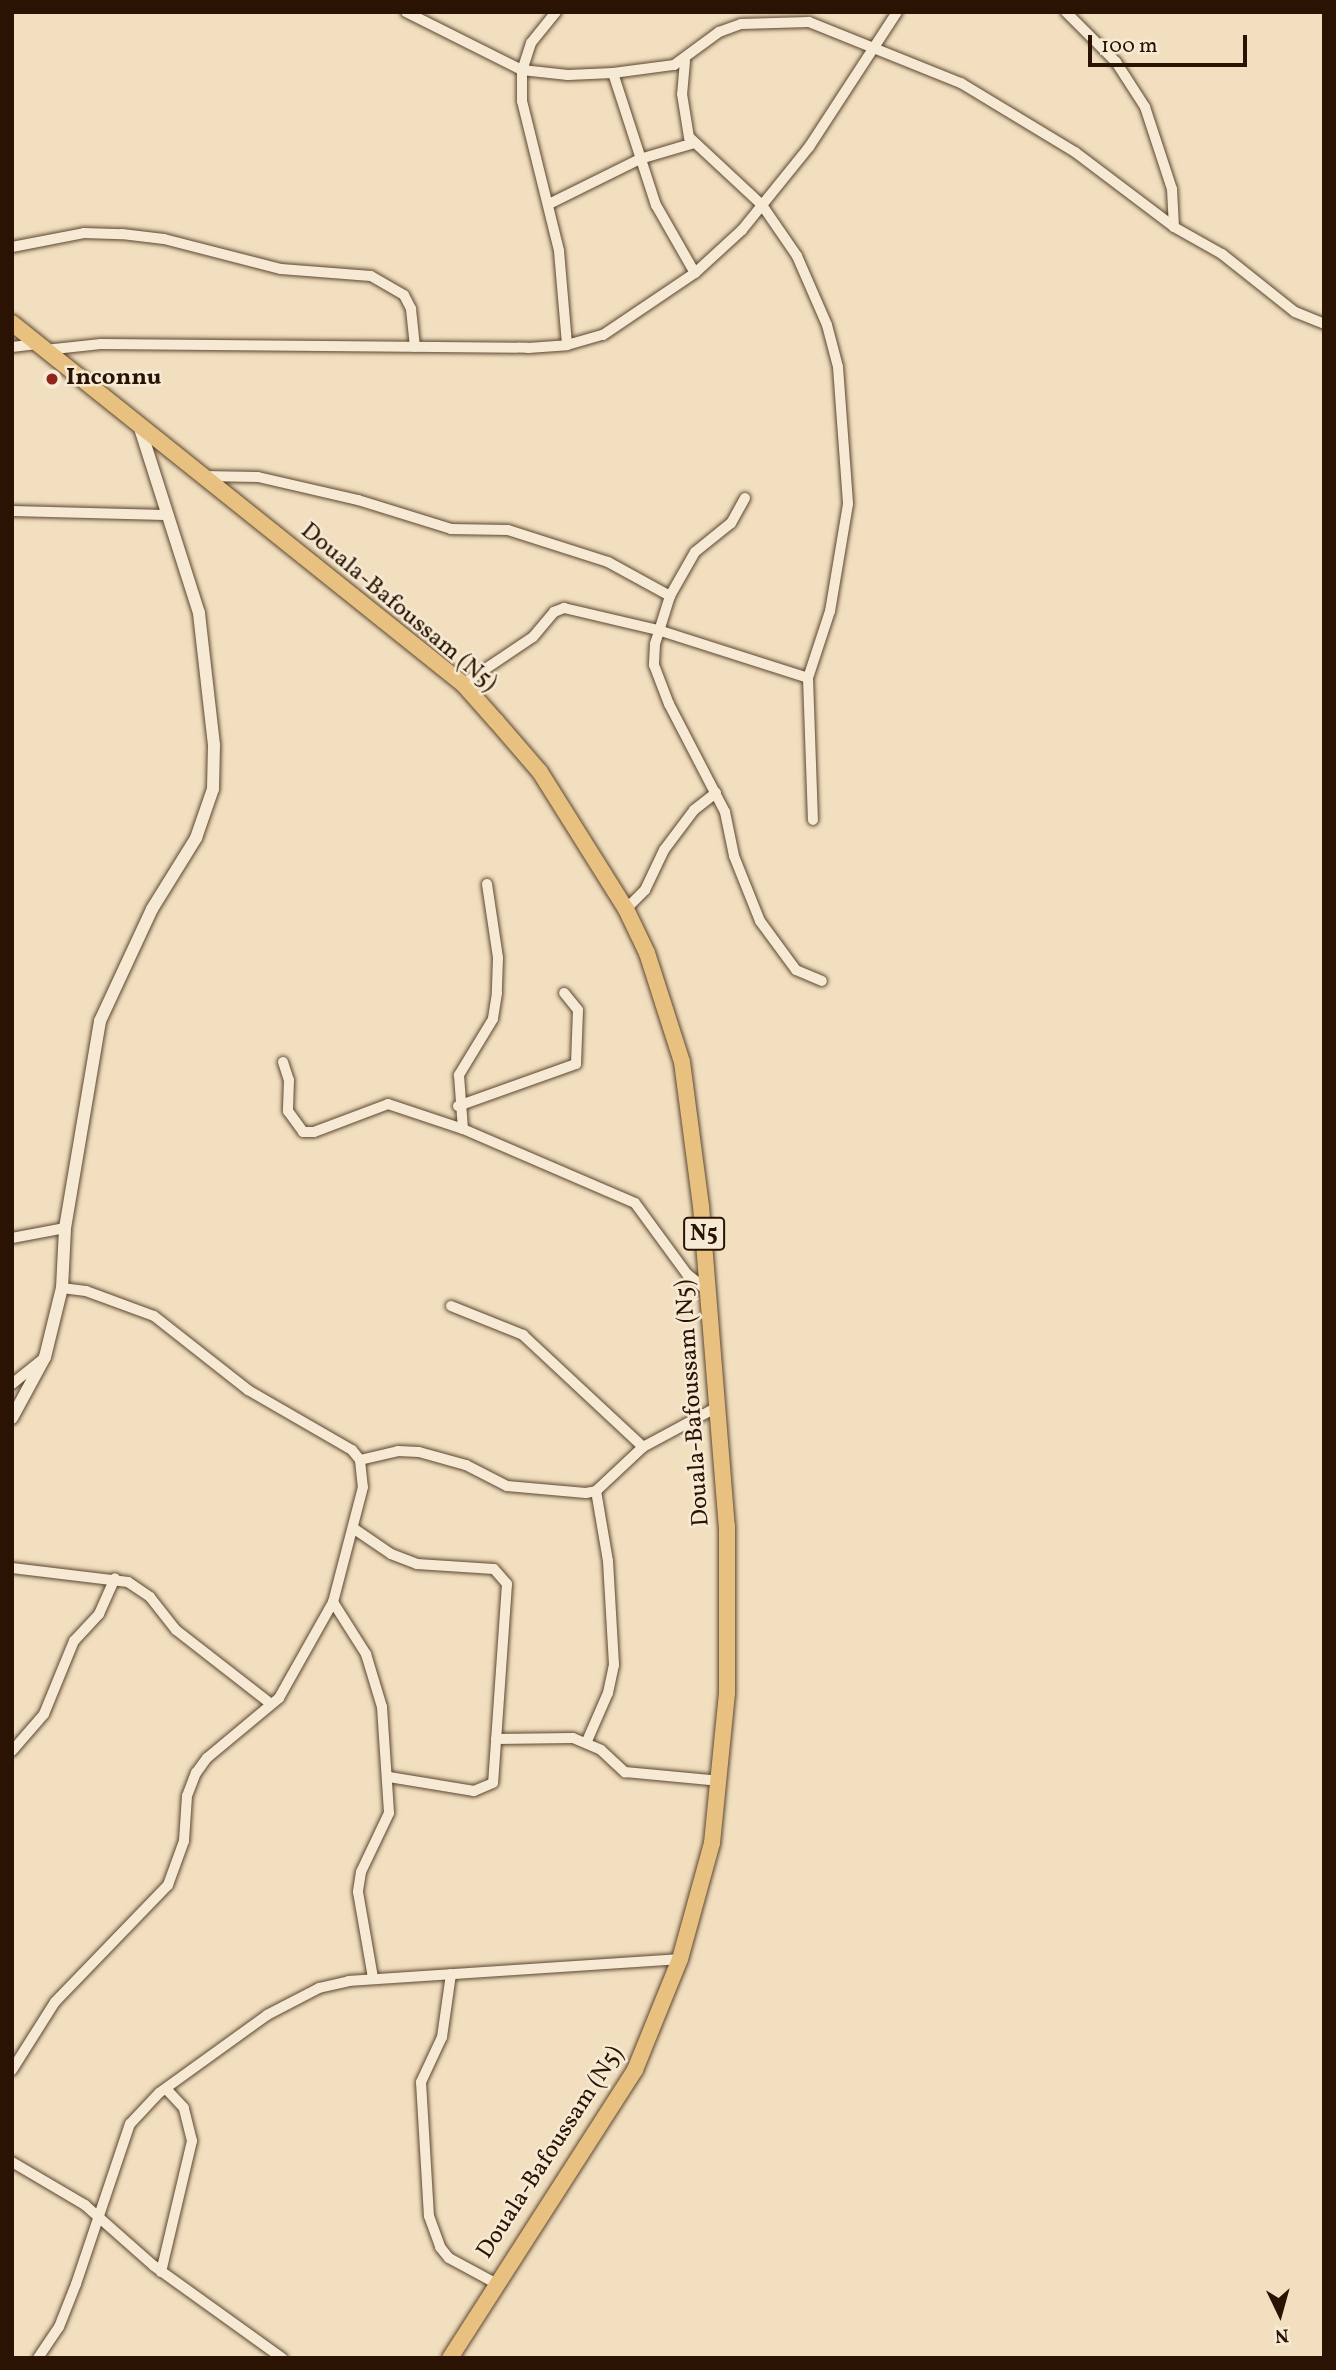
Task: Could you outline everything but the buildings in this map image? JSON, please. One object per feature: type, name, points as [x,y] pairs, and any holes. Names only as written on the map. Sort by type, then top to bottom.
[{"type":"highway","name":"Douala-Bafoussam (N5)","points":[[12,323],[463,684],[540,772],[626,909],[647,953],[681,1062],[709,1291],[719,1406],[728,1631],[721,1781],[712,1843],[680,1959],[635,2070],[549,2209],[495,2283],[450,2358]]},
{"type":"street","points":[[406,12],[522,70],[568,75],[613,73],[685,61],[719,32],[741,23],[809,22],[972,90],[1076,152],[1174,227],[1222,254],[1295,312],[1324,324]]},
{"type":"street","points":[[556,12],[531,43],[522,70],[522,101],[559,251],[567,345]]},
{"type":"street","points":[[738,12],[741,23]]},
{"type":"street","points":[[12,347],[101,344],[415,347],[567,345],[603,335],[695,273],[762,205],[809,147],[875,51],[897,12]]},
{"type":"street","points":[[1066,12],[1116,62],[1145,107],[1172,189],[1174,227]]},
{"type":"street","points":[[685,61],[683,105],[694,143],[762,205],[812,285],[838,368],[848,504],[830,611],[808,678],[813,820]]},
{"type":"street","points":[[613,73],[656,205],[695,273]]},
{"type":"street","points":[[549,204],[640,159],[694,143]]},
{"type":"street","points":[[12,247],[84,233],[122,234],[164,239],[281,269],[371,276],[404,295],[411,309],[415,347]]},
{"type":"street","points":[[12,1418],[45,1357],[62,1288],[65,1228],[100,1021],[152,909],[196,838],[213,789],[205,646],[139,425]]},
{"type":"street","points":[[202,476],[258,477],[358,500],[451,529],[508,530],[608,562],[670,596]]},
{"type":"street","points":[[745,498],[731,523],[695,552],[670,596],[658,629],[653,654],[657,677],[716,793],[732,833],[734,856],[760,921],[796,970],[822,981]]},
{"type":"street","points":[[12,512],[164,515]]},
{"type":"street","points":[[463,684],[533,638],[554,612],[564,608],[658,629],[808,678]]},
{"type":"street","points":[[626,909],[645,890],[664,850],[694,810],[716,793]]},
{"type":"street","points":[[463,1129],[458,1105],[462,1063],[493,1019],[497,993],[498,958],[487,884]]},
{"type":"street","points":[[458,1105],[576,1064],[578,1010],[564,993]]},
{"type":"street","points":[[283,1062],[289,1080],[288,1111],[303,1132],[388,1104],[463,1129],[635,1203],[687,1274],[709,1291]]},
{"type":"street","points":[[12,1238],[65,1228]]},
{"type":"street","points":[[12,2070],[55,2002],[168,1885],[187,1827],[188,1787],[207,1758],[289,1686],[333,1602],[363,1488],[360,1460],[352,1450],[248,1390],[154,1316],[111,1299],[62,1288]]},
{"type":"street","points":[[451,1306],[523,1335],[643,1447]]},
{"type":"street","points":[[12,1384],[45,1357]]},
{"type":"street","points":[[360,1460],[398,1451],[419,1452],[466,1465],[507,1486],[569,1494],[596,1490],[643,1447],[719,1406]]},
{"type":"street","points":[[587,1741],[608,1693],[614,1665],[608,1561],[596,1490]]},
{"type":"street","points":[[353,1528],[391,1554],[417,1564],[484,1568],[503,1574],[507,1584],[495,1775],[486,1790],[389,1777]]},
{"type":"street","points":[[12,1567],[37,1574],[116,1578],[140,1589],[176,1630],[271,1704]]},
{"type":"street","points":[[12,1751],[44,1714],[74,1641],[99,1614],[116,1578]]},
{"type":"street","points":[[333,1602],[375,1675],[389,1777],[388,1813],[362,1872],[358,1892],[373,1978]]},
{"type":"street","points":[[496,1739],[587,1741],[625,1772],[721,1781]]},
{"type":"street","points":[[38,2358],[59,2327],[100,2217],[130,2123],[233,2038],[299,1996],[337,1983],[373,1978],[680,1959]]},
{"type":"street","points":[[451,1974],[442,2037],[421,2082],[427,2202],[440,2247],[449,2258],[495,2283]]},
{"type":"street","points":[[161,2272],[192,2141],[184,2108],[167,2090]]},
{"type":"street","points":[[12,2161],[58,2186],[100,2217],[161,2272],[282,2358]]},
{"type":"place","name":"Inconnu","points":[[52,379]]}]
